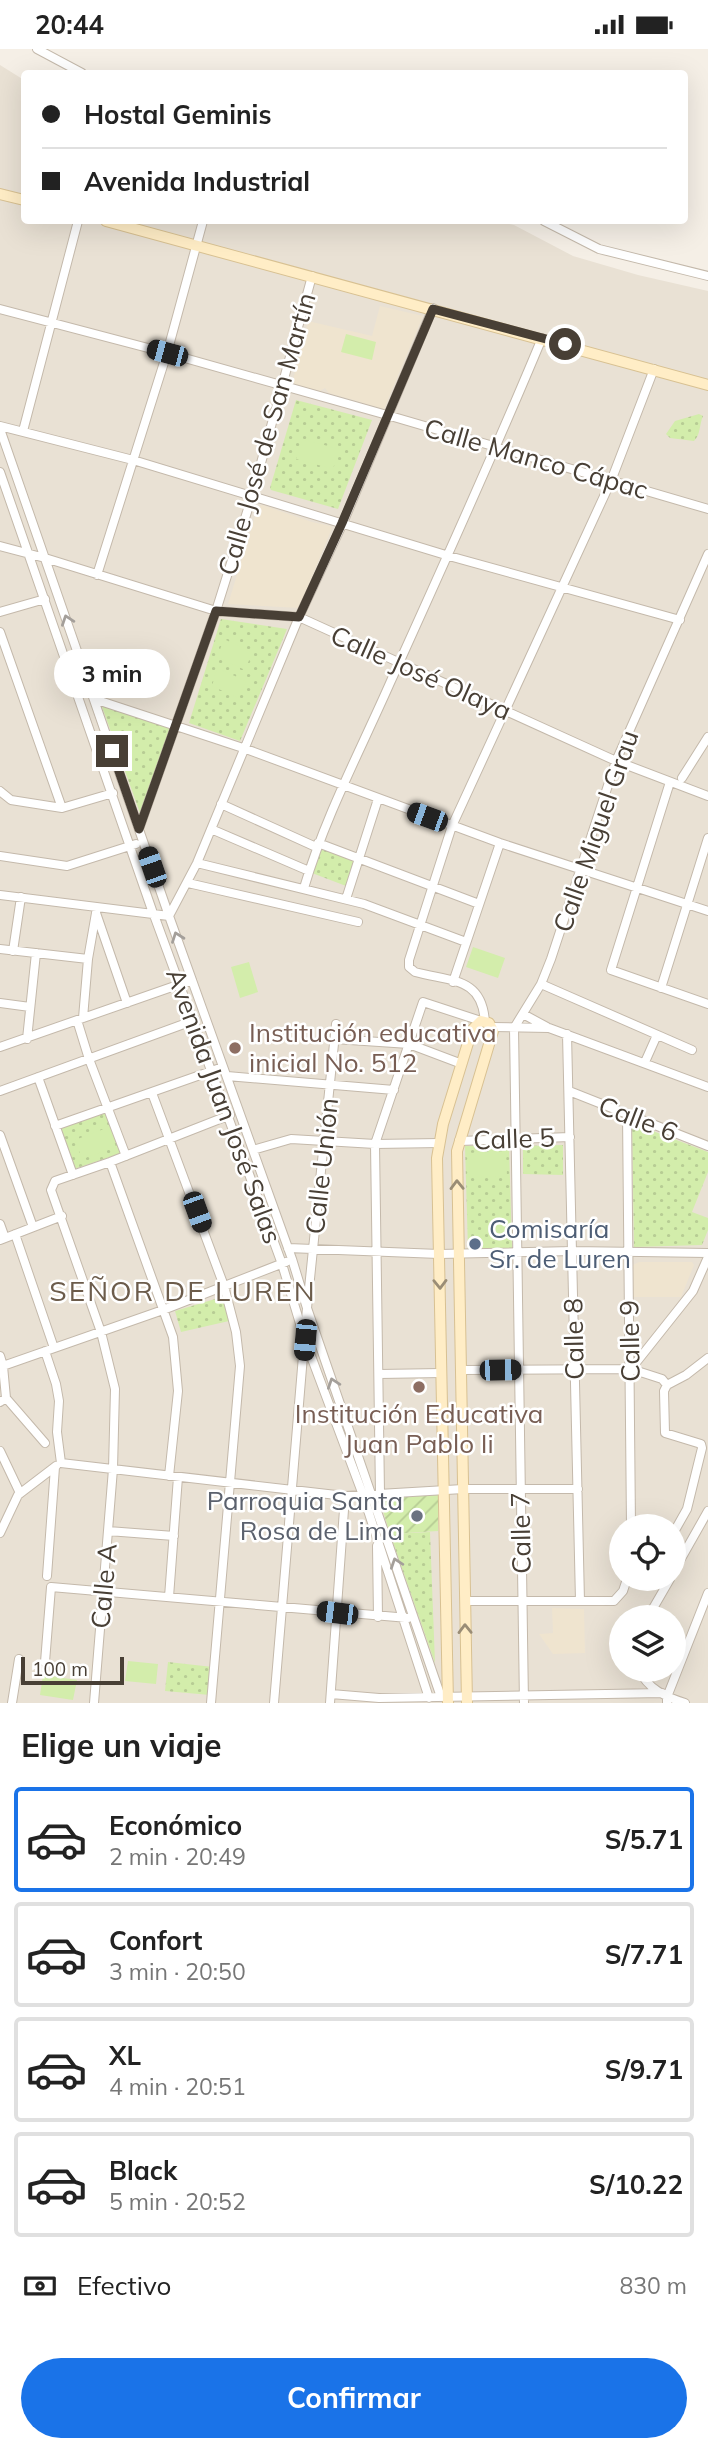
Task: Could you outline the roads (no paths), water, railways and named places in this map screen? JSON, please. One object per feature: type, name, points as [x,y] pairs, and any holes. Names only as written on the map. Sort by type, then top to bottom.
[{"type":"street","points":[[37,49],[76,70]]},
{"type":"street","points":[[0,194],[21,199]]},
{"type":"street","points":[[23,431],[77,224]]},
{"type":"street","points":[[118,224],[708,385]]},
{"type":"street","points":[[97,575],[167,353],[202,224]]},
{"type":"street","points":[[550,224],[599,249],[708,276]]},
{"type":"street","name":"Calle José de San Martín","points":[[139,829],[216,611],[252,496],[312,276]]},
{"type":"street","name":"Calle Manco Cápac","points":[[0,309],[387,415],[708,509]]},
{"type":"street","points":[[0,894],[95,910],[169,916],[197,863],[299,617],[433,309]]},
{"type":"street","points":[[303,888],[317,845],[343,785],[449,556],[542,338]]},
{"type":"street","points":[[467,1700],[457,1151],[493,1031],[486,1023],[477,992],[469,986],[415,972],[409,967],[409,960],[452,826],[611,481],[654,369]]},
{"type":"street","points":[[0,427],[132,460],[449,556],[680,620]]},
{"type":"street","name":"Avenida Juan José Salas","points":[[0,427],[372,1494]]},
{"type":"street","name":"Avenida Juan José Salas","points":[[0,472],[154,915],[282,1264],[305,1340],[335,1420],[372,1494]]},
{"type":"street","name":"Calle José Olaya","points":[[0,546],[216,611],[299,617],[616,761],[708,796]]},
{"type":"street","name":"Calle Miguel Grau","points":[[514,1028],[541,984],[568,912],[616,761],[708,554]]},
{"type":"street","points":[[0,612],[45,599]]},
{"type":"street","points":[[0,632],[62,808]]},
{"type":"street","points":[[94,699],[246,748],[500,843],[708,911]]},
{"type":"street","points":[[682,778],[708,737]]},
{"type":"street","points":[[670,782],[611,970],[708,1004]]},
{"type":"street","points":[[0,791],[11,800],[62,808],[113,793]]},
{"type":"street","points":[[346,899],[378,799]]},
{"type":"street","points":[[221,804],[317,845],[479,904]]},
{"type":"street","points":[[211,829],[309,871]]},
{"type":"street","points":[[661,988],[708,838]]},
{"type":"street","points":[[0,856],[67,866],[144,843]]},
{"type":"street","points":[[453,982],[500,843]]},
{"type":"street","points":[[197,863],[364,904],[466,942]]},
{"type":"street","points":[[188,883],[358,922]]},
{"type":"street","points":[[13,951],[21,897]]},
{"type":"street","points":[[95,910],[80,1019],[89,1059],[126,1156]]},
{"type":"street","points":[[95,910],[127,1003]]},
{"type":"street","points":[[0,949],[88,959]]},
{"type":"street","points":[[27,1039],[36,953]]},
{"type":"street","points":[[0,1047],[192,980]]},
{"type":"street","points":[[541,984],[692,1050]]},
{"type":"street","points":[[378,1617],[372,1494],[379,1374],[375,1144],[423,1002],[486,1023],[514,1028],[550,1028]]},
{"type":"street","points":[[0,1003],[30,1007]]},
{"type":"street","points":[[523,1014],[550,1028],[708,1087]]},
{"type":"street","points":[[0,1091],[205,1017]]},
{"type":"street","points":[[446,1699],[438,1158],[472,1030],[486,1023]]},
{"type":"street","name":"Calle Unión","points":[[274,1703],[307,1308],[336,1024]]},
{"type":"street","name":"Calle 7","points":[[514,1028],[524,1700]]},
{"type":"street","name":"Calle 8","points":[[567,1034],[580,1601]]},
{"type":"street","points":[[645,1062],[657,1035]]},
{"type":"street","points":[[335,1039],[409,1044],[462,1064]]},
{"type":"street","points":[[55,1126],[223,1067]]},
{"type":"street","points":[[227,1076],[394,1090]]},
{"type":"street","points":[[38,1077],[73,1175],[239,1111]]},
{"type":"street","name":"Calle 6","points":[[569,1091],[708,1146]]},
{"type":"street","points":[[152,1093],[224,1286],[236,1332],[240,1366],[211,1703]]},
{"type":"street","name":"Calle 9","points":[[627,1113],[631,1514]]},
{"type":"street","points":[[0,1135],[33,1227]]},
{"type":"street","name":"Calle 5","points":[[459,1141],[570,1137]]},
{"type":"street","points":[[253,1150],[291,1139],[375,1144],[440,1143]]},
{"type":"street","points":[[110,1162],[173,1337],[178,1377],[174,1536],[169,1597]]},
{"type":"street","name":"Calle A","points":[[73,1175],[55,1181],[51,1190],[101,1332],[115,1389],[113,1469],[94,1703]]},
{"type":"street","points":[[0,1224],[2,1239],[62,1216]]},
{"type":"street","points":[[15,1234],[50,1349],[59,1401],[58,1465],[47,1576]]},
{"type":"street","points":[[288,1248],[439,1254],[572,1251],[708,1255],[693,1291],[631,1369]]},
{"type":"street","points":[[2,1366],[163,1310],[292,1259]]},
{"type":"street","points":[[0,1356],[3,1400],[45,1443]]},
{"type":"street","points":[[684,1514],[693,1490],[702,1448],[701,1444],[665,1433],[664,1391],[667,1385],[708,1358]]},
{"type":"street","points":[[461,1370],[631,1369],[662,1379],[667,1385]]},
{"type":"street","points":[[379,1374],[442,1373]]},
{"type":"street","points":[[335,1420],[344,1416]]},
{"type":"street","points":[[0,1451],[20,1493]]},
{"type":"street","points":[[0,1533],[13,1502],[20,1493],[58,1465],[345,1496],[463,1489],[578,1489]]},
{"type":"street","points":[[372,1494],[414,1618],[446,1699]]},
{"type":"street","points":[[345,1496],[331,1698],[379,1701],[429,1698],[524,1700],[623,1695],[665,1698],[685,1703]]},
{"type":"street","points":[[686,1550],[708,1511]]},
{"type":"street","points":[[108,1531],[174,1536]]},
{"type":"street","points":[[376,1536],[429,1698]]},
{"type":"street","points":[[45,1662],[51,1587],[414,1618]]},
{"type":"street","points":[[465,1601],[614,1601],[623,1591]]},
{"type":"street","points":[[665,1698],[708,1593]]},
{"type":"street","points":[[12,1703],[19,1659]]},
{"type":"street","points":[[646,1682],[665,1698]]},
{"type":"place","name":"Institución educativa inicial No. 512","points":[[235,1048]]},
{"type":"place","name":"Comisaría Sr. de Luren","points":[[475,1244]]},
{"type":"place","name":"Institución Educativa Juan Pablo Ii","points":[[419,1387]]},
{"type":"place","name":"Parroquia Santa Rosa de Lima","points":[[417,1516]]},
{"type":"district","name":"SEÑOR DE LUREN","points":[[183,1291]]}]
